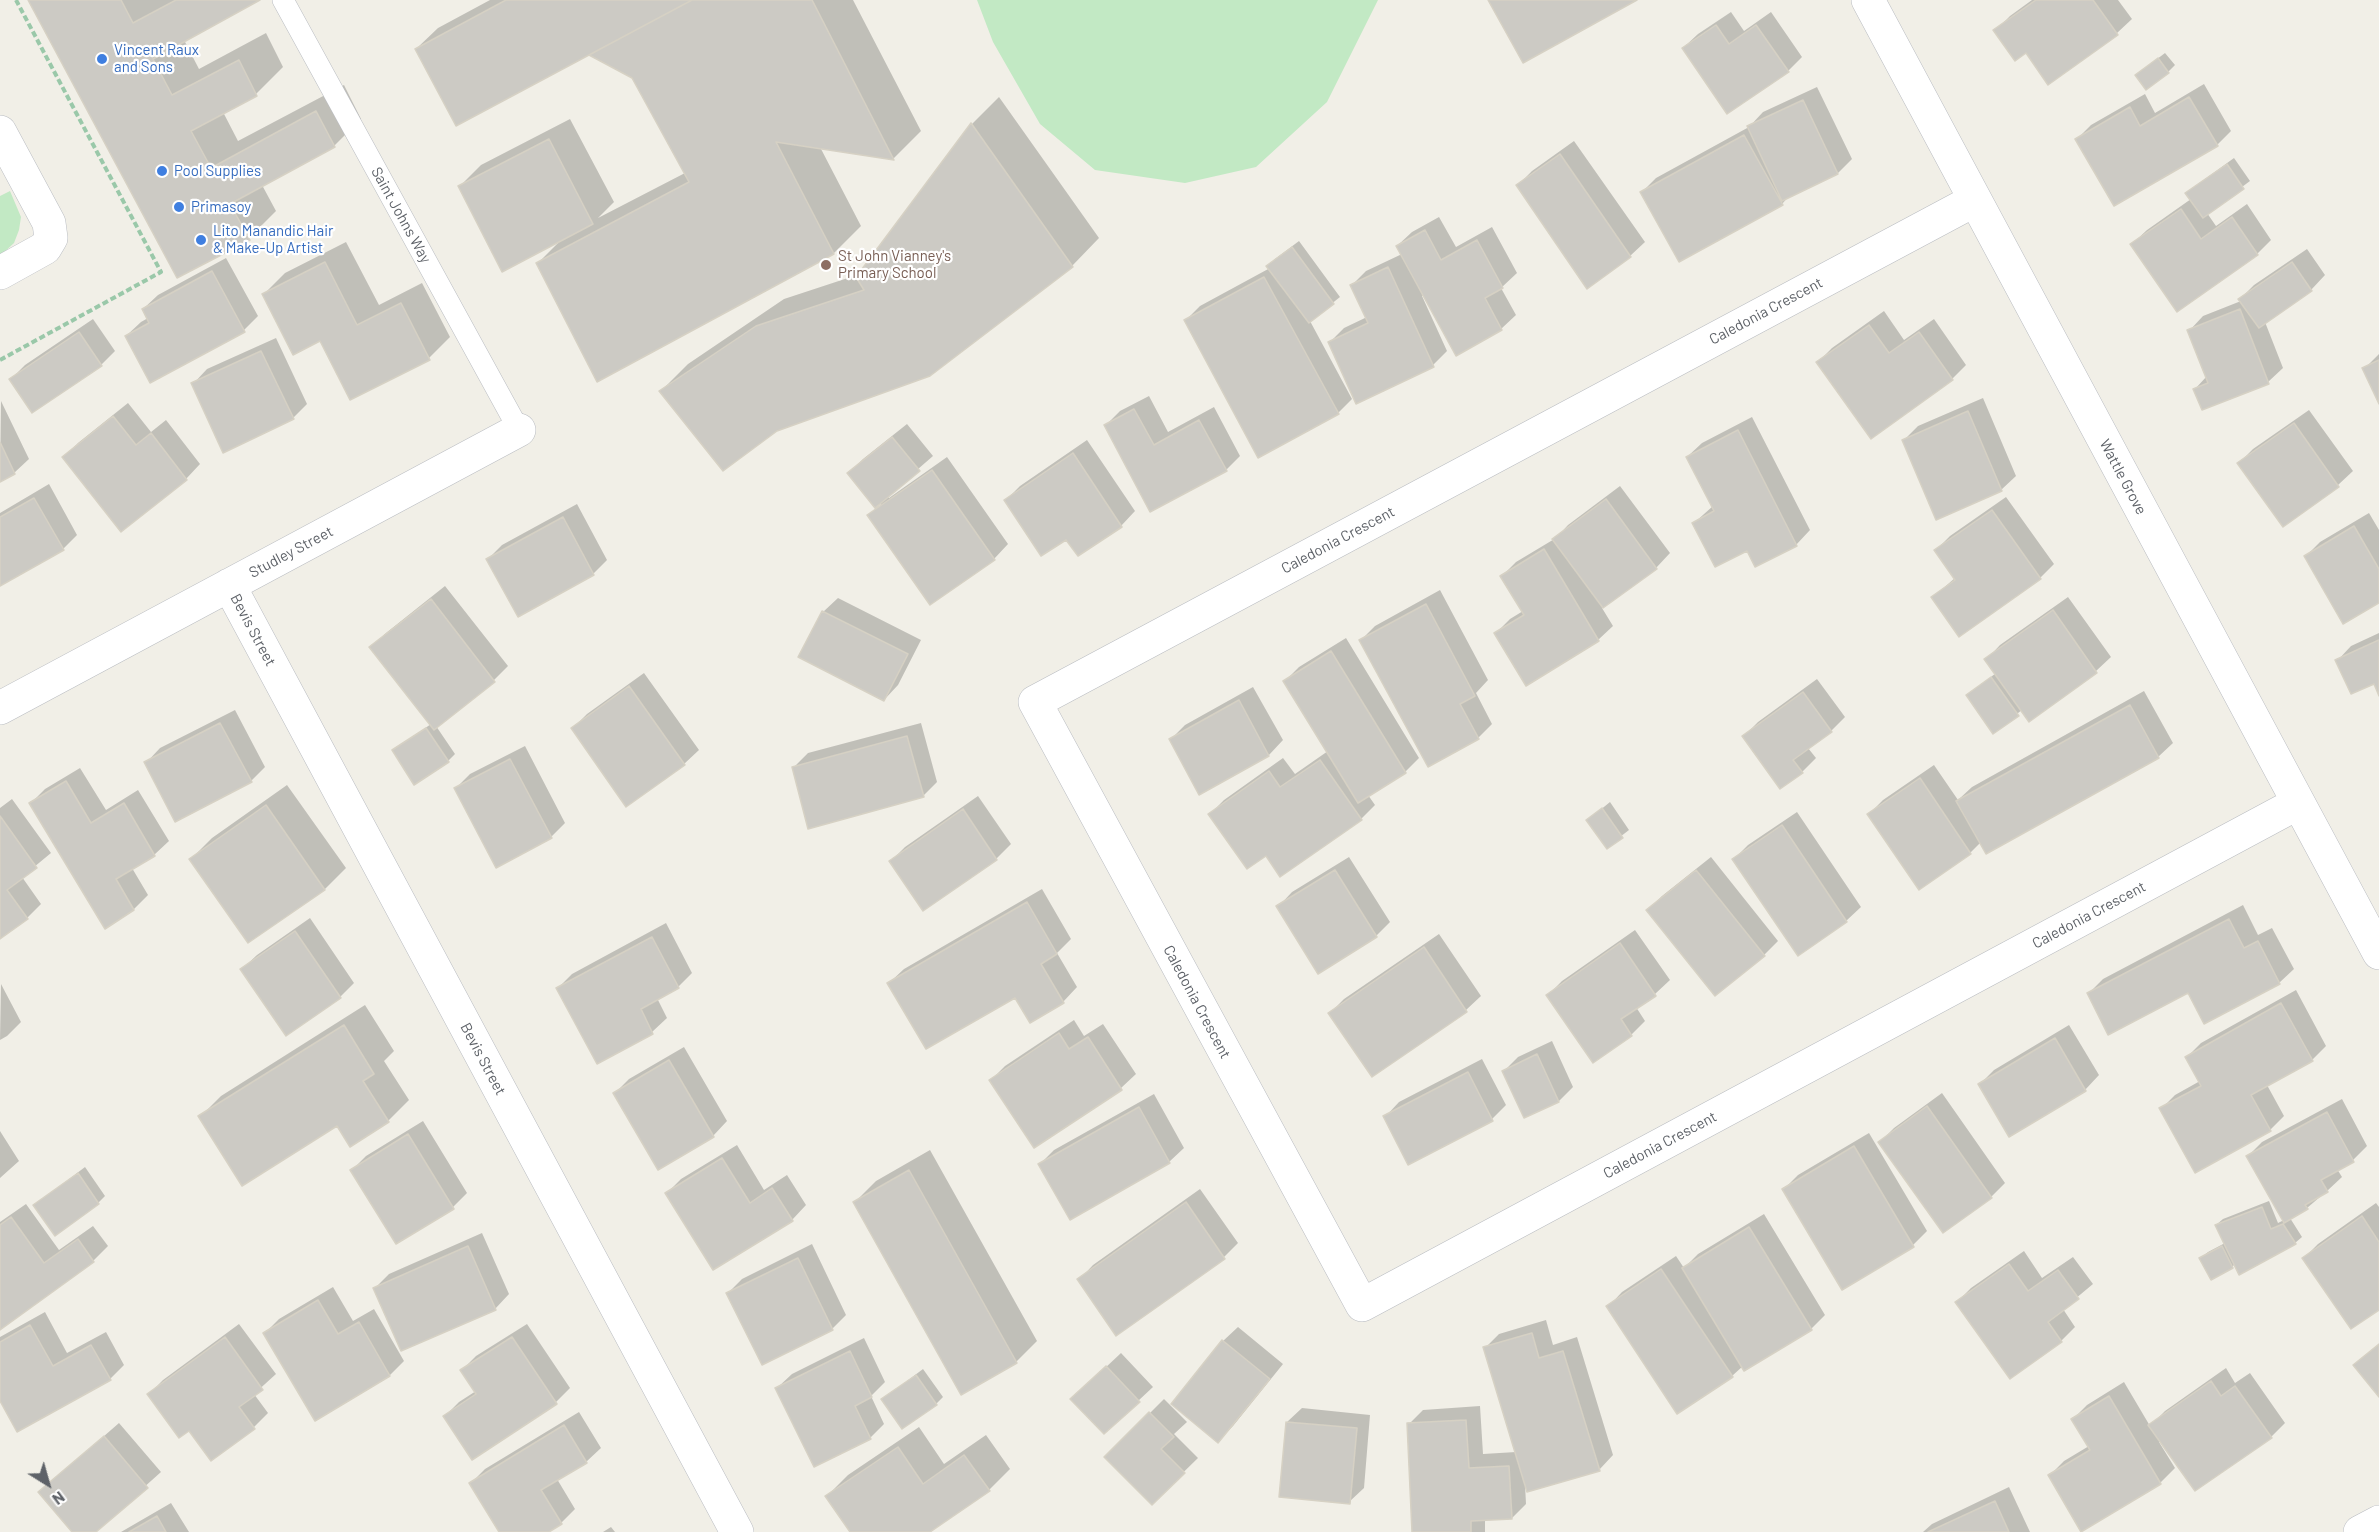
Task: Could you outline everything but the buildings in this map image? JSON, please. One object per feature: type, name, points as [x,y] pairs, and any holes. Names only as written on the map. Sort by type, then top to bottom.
[{"type":"street","name":"Wattle Grove","points":[[1868,0],[2379,953]]},
{"type":"street","points":[[0,132],[49,223],[51,238],[45,248],[0,273]]},
{"type":"street","name":"Caledonia Crescent","points":[[1975,200],[1035,702],[1362,1305],[2298,803]]},
{"type":"street","name":"Studley Street","points":[[0,708],[519,430]]},
{"type":"street","name":"Bevis Street","points":[[229,585],[737,1532]]},
{"type":"street","points":[[2360,1532],[2379,1522]]},
{"type":"lane","name":"Saint Johns Way","points":[[283,0],[519,430]]},
{"type":"green space","points":[[977,0],[1378,0],[1327,102],[1256,167],[1185,183],[1095,170],[1040,124],[993,42]]},
{"type":"green space","points":[[10,191],[21,217],[19,230],[14,243],[0,256],[0,196]]},
{"type":"place","name":"Vincent Raux and Sons","points":[[102,59]]},
{"type":"place","name":"Pool Supplies","points":[[162,171]]},
{"type":"place","name":"Primasoy","points":[[179,207]]},
{"type":"place","name":"Lito Manandic Hair & Make-Up Artist","points":[[201,240]]},
{"type":"place","name":"St John Vianney's Primary School","points":[[826,265]]}]
